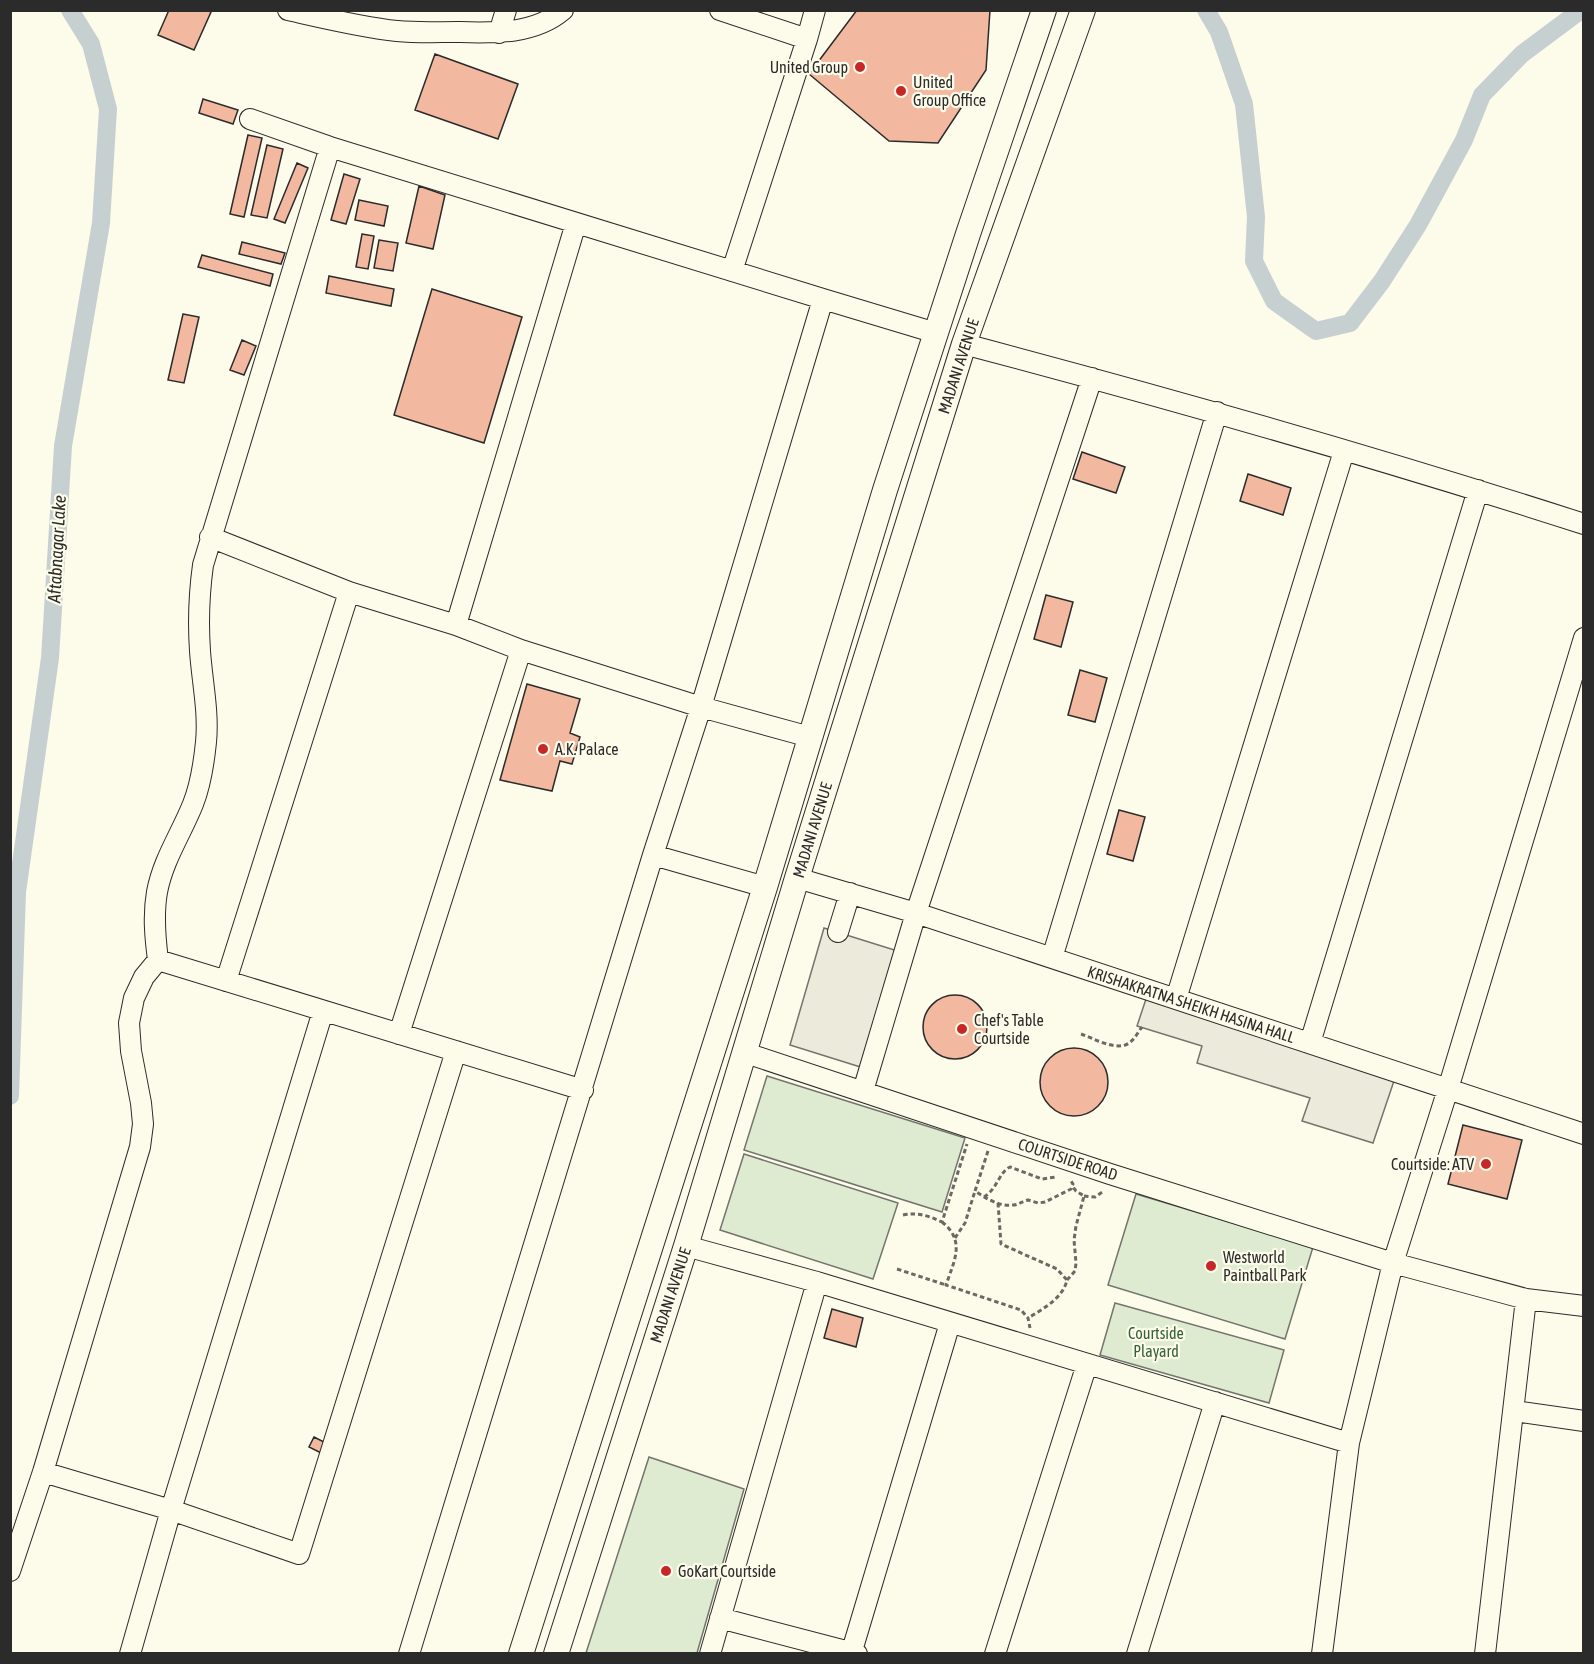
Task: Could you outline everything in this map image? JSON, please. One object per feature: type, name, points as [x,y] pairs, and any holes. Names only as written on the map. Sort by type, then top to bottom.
[{"type":"main road","name":"MADANI AVENUE","points":[[521,1653],[765,887],[885,490],[1044,10]]},
{"type":"main road","name":"MADANI AVENUE","points":[[556,1653],[686,1246],[743,1052],[964,344],[1083,10]]},
{"type":"main road","points":[[715,1045],[743,1052]]},
{"type":"main road","points":[[652,1240],[686,1246]]},
{"type":"street","points":[[288,10],[357,18],[399,31],[499,33],[532,27],[555,17],[563,10]]},
{"type":"street","points":[[499,33],[506,10]]},
{"type":"street","points":[[720,10],[807,39]]},
{"type":"street","points":[[732,271],[815,10]]},
{"type":"street","points":[[250,119],[330,147],[936,333]]},
{"type":"street","points":[[12,1559],[43,1472],[140,1147],[143,1124],[131,1051],[129,1023],[134,998],[144,977],[158,960],[154,916],[157,891],[165,862],[194,803],[200,781],[206,739],[198,603],[202,565],[330,147]]},
{"type":"street","points":[[456,626],[576,223]]},
{"type":"street","points":[[409,1653],[653,855],[701,707],[823,299]]},
{"type":"street","points":[[964,344],[1216,412],[1584,524]]},
{"type":"street","points":[[863,1091],[916,913],[1092,378]]},
{"type":"street","points":[[1052,958],[1216,412]]},
{"type":"street","points":[[1176,999],[1344,451]]},
{"type":"street","points":[[1310,1043],[1478,490]]},
{"type":"street","points":[[210,537],[349,592],[456,626],[521,650],[701,707],[810,737]]},
{"type":"street","points":[[226,981],[349,592]]},
{"type":"street","points":[[1322,1653],[1349,1443],[1394,1263],[1584,638]]},
{"type":"street","points":[[399,1034],[521,650]]},
{"type":"street","points":[[653,855],[765,887]]},
{"type":"street","name":"KRISHAKRATNA SHEIKH HASINA HALL","points":[[797,878],[916,913],[1584,1134]]},
{"type":"street","points":[[838,932],[850,893]]},
{"type":"street","points":[[158,960],[583,1090]]},
{"type":"street","points":[[130,1653],[171,1510],[323,1011]]},
{"type":"street","points":[[43,1472],[171,1510],[299,1554],[456,1051]]},
{"type":"street","name":"COURTSIDE ROAD","points":[[743,1052],[1110,1174],[1394,1263],[1526,1299],[1584,1306]]},
{"type":"street","points":[[686,1246],[817,1282],[1349,1443]]},
{"type":"street","points":[[710,1653],[817,1282]]},
{"type":"street","points":[[1485,1653],[1526,1299]]},
{"type":"street","points":[[720,1618],[853,1653],[950,1323]]},
{"type":"street","points":[[995,1653],[1087,1364]]},
{"type":"street","points":[[1137,1653],[1215,1402]]},
{"type":"street","points":[[1514,1411],[1584,1421]]},
{"type":"path","points":[[1081,1034],[1114,1045],[1126,1045],[1142,1027]]},
{"type":"path","points":[[942,1222],[972,1128]]},
{"type":"path","points":[[955,1238],[965,1223],[993,1134]]},
{"type":"path","points":[[984,1197],[992,1192],[1005,1169],[1011,1167],[1042,1179],[1063,1177],[1071,1180],[1072,1187],[1084,1196],[1076,1226],[1075,1271],[1059,1294],[1028,1318]]},
{"type":"path","points":[[975,1191],[998,1203],[1012,1206],[1028,1200],[1038,1203],[1045,1202],[1072,1187]]},
{"type":"path","points":[[998,1203],[1001,1244],[1057,1269],[1067,1280]]},
{"type":"path","points":[[903,1215],[922,1214],[942,1222],[952,1230],[957,1248],[946,1285]]},
{"type":"path","points":[[897,1269],[1021,1310],[1028,1318],[1030,1327],[1027,1346]]},
{"type":"green space","points":[[767,1076],[965,1138],[942,1212],[744,1150]]},
{"type":"green space","points":[[744,1154],[898,1203],[873,1279],[720,1230]]},
{"type":"green space","name":"Westworld Paintball Park","points":[[1136,1194],[1313,1247],[1285,1339],[1108,1285]]},
{"type":"green space","name":"Courtside Playard","points":[[1115,1303],[1284,1350],[1269,1403],[1100,1355]]},
{"type":"green space","name":"GoKart Courtside","points":[[649,1457],[744,1489],[697,1653],[586,1653]]},
{"type":"shaded area","points":[[824,928],[904,953],[870,1070],[790,1045]]},
{"type":"shaded area","points":[[1149,990],[1397,1072],[1373,1143],[1302,1121],[1310,1098],[1197,1063],[1202,1046],[1137,1026]]},
{"type":"building","points":[[169,10],[207,10],[211,12],[194,50],[158,35]]},
{"type":"building","name":"United Group Office","points":[[857,10],[990,10],[986,70],[938,143],[889,141],[809,74]]},
{"type":"building","points":[[435,54],[518,84],[498,139],[415,110]]},
{"type":"building","points":[[203,99],[238,110],[233,124],[199,113]]},
{"type":"building","points":[[248,135],[262,138],[244,217],[230,214]]},
{"type":"building","points":[[267,145],[283,149],[267,218],[251,215]]},
{"type":"building","points":[[297,163],[308,168],[285,223],[274,219]]},
{"type":"building","points":[[344,174],[360,179],[346,224],[331,220]]},
{"type":"building","points":[[419,186],[445,195],[433,249],[406,243]]},
{"type":"building","points":[[359,200],[388,206],[384,226],[355,220]]},
{"type":"building","points":[[362,234],[374,236],[368,269],[356,267]]},
{"type":"building","points":[[379,240],[398,243],[393,271],[374,268]]},
{"type":"building","points":[[242,242],[285,253],[281,264],[239,254]]},
{"type":"building","points":[[202,255],[273,274],[270,286],[198,267]]},
{"type":"building","points":[[329,276],[394,289],[391,306],[326,293]]},
{"type":"building","points":[[432,289],[522,317],[484,443],[394,415]]},
{"type":"building","points":[[183,314],[199,317],[184,383],[168,380]]},
{"type":"building","points":[[242,340],[256,346],[244,375],[230,370]]},
{"type":"building","points":[[1082,452],[1125,467],[1116,493],[1073,479]]},
{"type":"building","points":[[1248,474],[1291,488],[1283,515],[1240,501]]},
{"type":"building","points":[[1046,595],[1073,602],[1061,647],[1034,639]]},
{"type":"building","points":[[1080,670],[1107,678],[1095,722],[1068,715]]},
{"type":"building","name":"A.K. Palace","points":[[527,684],[580,699],[570,733],[580,737],[572,764],[560,761],[552,791],[500,780]]},
{"type":"building","points":[[1119,810],[1145,817],[1133,861],[1107,854]]},
{"type":"building","points":[[955,995],[973,1001],[981,1009],[987,1027],[981,1045],[973,1053],[955,1059],[937,1053],[929,1045],[923,1027],[929,1009],[937,1001]]},
{"type":"building","points":[[1074,1048],[1087,1051],[1098,1058],[1105,1069],[1108,1082],[1105,1095],[1098,1106],[1087,1113],[1074,1116],[1061,1113],[1050,1106],[1043,1095],[1040,1082],[1043,1069],[1050,1058],[1061,1051]]},
{"type":"building","points":[[1463,1125],[1522,1140],[1507,1199],[1448,1184]]},
{"type":"building","points":[[832,1309],[863,1318],[856,1347],[824,1338]]},
{"type":"building","points":[[314,1437],[326,1443],[321,1453],[309,1447]]},
{"type":"waterway","name":"Aftabnagar Lake","points":[[10,1096],[17,892],[50,658],[63,446],[101,223],[108,109],[91,44],[70,10]]},
{"type":"waterway","points":[[1206,10],[1219,32],[1244,104],[1256,217],[1254,261],[1274,301],[1316,331],[1350,323],[1382,281],[1418,225],[1464,140],[1482,95],[1522,54],[1577,13],[1584,11]]},
{"type":"place","name":"United Group","points":[[860,67]]},
{"type":"place","name":"United Group Office","points":[[901,91]]},
{"type":"place","name":"A.K. Palace","points":[[543,749]]},
{"type":"place","name":"Chef's Table Courtside","points":[[962,1029]]},
{"type":"place","name":"Courtside: ATV","points":[[1486,1164]]},
{"type":"place","name":"Westworld Paintball Park","points":[[1211,1266]]},
{"type":"place","name":"GoKart Courtside","points":[[666,1571]]}]
